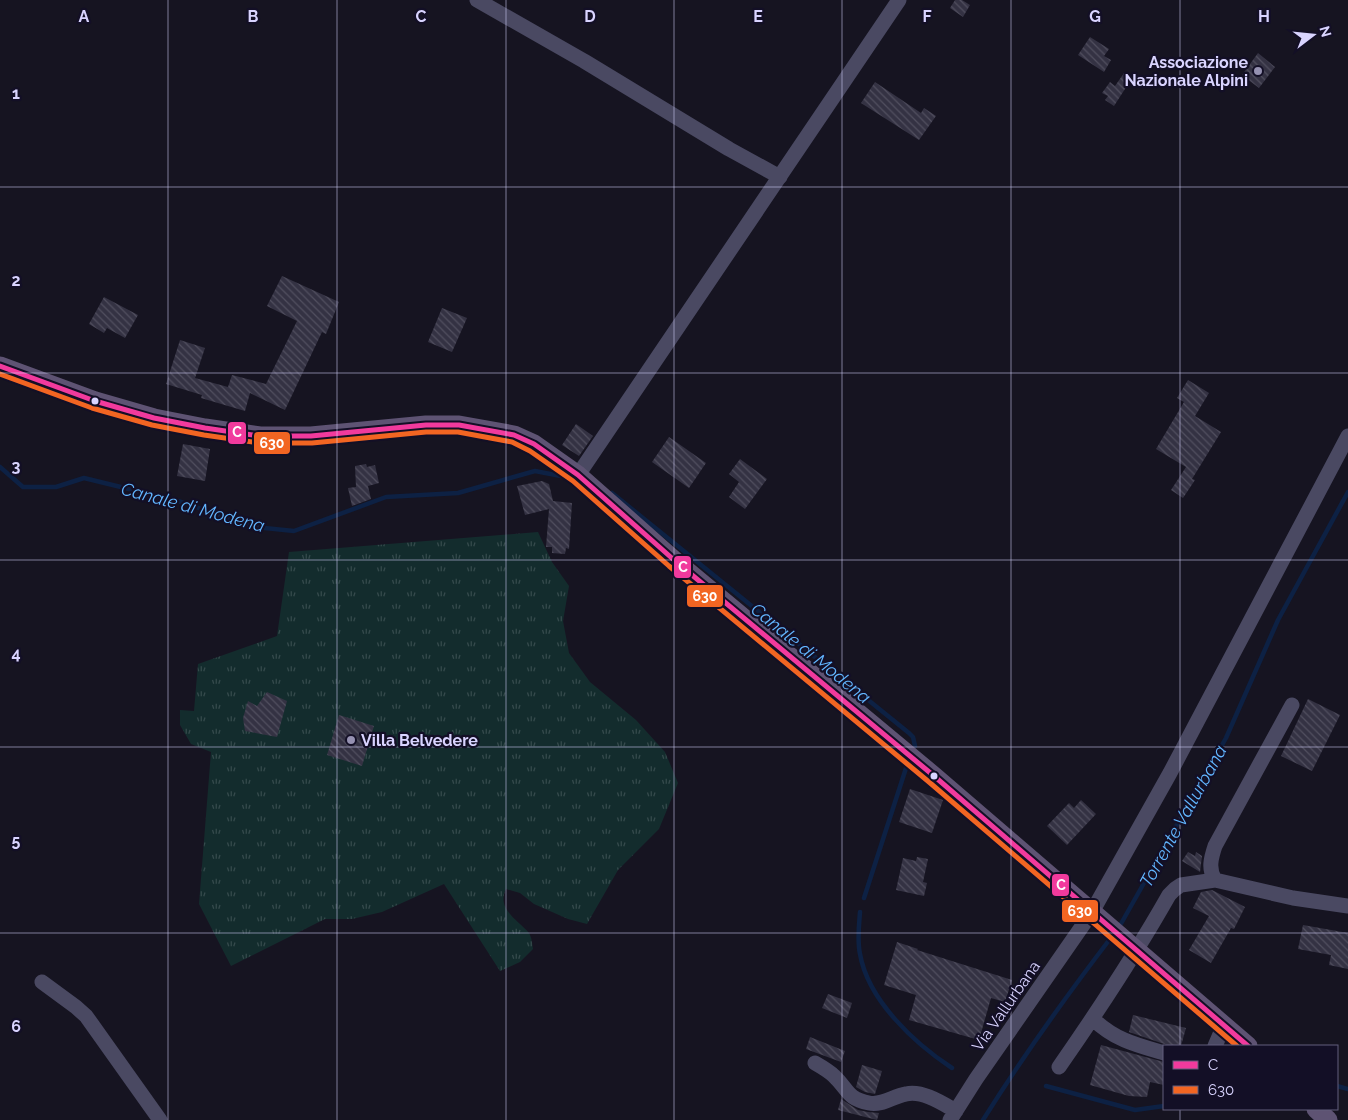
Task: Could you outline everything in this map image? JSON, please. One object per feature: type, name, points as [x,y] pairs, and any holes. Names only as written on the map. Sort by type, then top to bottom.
[{"type":"main road","points":[[0,366],[95,401],[154,418],[205,428],[260,436],[311,436],[426,425],[459,425],[514,435],[534,444],[578,475],[674,560],[934,776],[1247,1045]]},
{"type":"main road","points":[[1317,1110],[1328,1120]]},
{"type":"street","points":[[476,0],[584,61],[729,149],[780,177]]},
{"type":"street","points":[[578,475],[899,0]]},
{"type":"street","name":"Via Vallurbana","points":[[953,1115],[1097,917],[1170,773],[1348,436]]},
{"type":"street","points":[[1215,880],[1211,874],[1210,867],[1215,846],[1292,705]]},
{"type":"street","points":[[1059,1067],[1093,1019],[1132,946],[1175,889],[1193,882],[1215,880],[1293,898],[1348,906]]},
{"type":"street","points":[[42,982],[86,1016],[160,1120]]},
{"type":"street","points":[[1093,1019],[1105,1031],[1124,1041],[1163,1054]]},
{"type":"street","points":[[1215,1045],[1224,1025]]},
{"type":"street","points":[[815,1064],[833,1075],[852,1098],[870,1104],[878,1104],[911,1093],[941,1102],[953,1115]]},
{"type":"green space","points":[[538,532],[552,562],[569,586],[563,621],[569,653],[590,682],[636,720],[665,752],[678,783],[659,829],[618,870],[587,924],[568,919],[534,904],[520,893],[506,889],[504,902],[506,908],[514,919],[529,933],[533,949],[520,962],[500,971],[444,884],[382,912],[352,919],[325,919],[231,966],[199,904],[211,752],[191,744],[180,725],[180,710],[194,711],[198,664],[277,636],[289,552]]},
{"type":"building","points":[[955,0],[962,0],[970,5],[963,17],[950,8]]},
{"type":"building","points":[[1090,37],[1109,49],[1104,56],[1111,60],[1104,72],[1078,55]]},
{"type":"building","name":"Associazione Nazionale Alpini","points":[[1258,53],[1275,67],[1259,88],[1242,75]]},
{"type":"building","points":[[1124,73],[1132,78],[1114,106],[1105,100],[1108,96],[1102,93],[1110,82],[1115,86]]},
{"type":"building","points":[[875,82],[921,113],[924,108],[936,116],[919,140],[861,103]]},
{"type":"building","points":[[282,276],[339,302],[326,334],[322,332],[285,410],[250,393],[245,411],[201,398],[202,395],[166,384],[180,340],[205,348],[195,378],[228,387],[232,375],[266,384],[297,321],[267,306]]},
{"type":"building","points":[[104,297],[138,315],[125,338],[107,328],[104,333],[89,324]]},
{"type":"building","points":[[442,308],[467,318],[452,352],[428,342]]},
{"type":"building","points":[[1188,380],[1209,393],[1195,416],[1221,432],[1192,479],[1195,480],[1183,498],[1171,490],[1186,467],[1156,449],[1184,402],[1177,398]]},
{"type":"building","points":[[576,424],[593,436],[579,456],[562,445]]},
{"type":"building","points":[[669,437],[706,463],[689,488],[652,462]]},
{"type":"building","points":[[183,444],[210,449],[205,481],[177,476]]},
{"type":"building","points":[[740,459],[767,479],[745,509],[729,497],[739,482],[729,474]]},
{"type":"building","points":[[366,464],[367,467],[375,465],[379,483],[368,486],[371,499],[352,506],[348,488],[356,487],[355,466]]},
{"type":"building","points":[[542,481],[549,484],[553,501],[572,503],[569,549],[566,548],[565,554],[552,553],[552,547],[546,547],[549,509],[525,515],[517,486]]},
{"type":"building","points":[[267,692],[287,701],[277,737],[245,731],[243,718],[248,701],[257,706]]},
{"type":"building","points":[[1308,699],[1340,715],[1312,771],[1281,756]]},
{"type":"building","name":"Villa Belvedere","points":[[339,715],[374,726],[362,766],[327,755]]},
{"type":"building","points":[[910,789],[943,800],[932,833],[899,822]]},
{"type":"building","points":[[1081,800],[1096,814],[1067,845],[1047,826],[1069,803],[1074,808]]},
{"type":"building","points":[[1188,852],[1195,856],[1196,852],[1202,856],[1200,872],[1182,861]]},
{"type":"building","points":[[917,857],[928,859],[923,882],[927,883],[924,896],[896,890],[903,858],[916,861]]},
{"type":"building","points":[[1212,890],[1245,907],[1234,929],[1231,928],[1211,963],[1189,950],[1209,916],[1193,908],[1201,892]]},
{"type":"building","points":[[1303,925],[1348,933],[1348,969],[1329,965],[1331,955],[1298,949]]},
{"type":"building","points":[[897,942],[1012,980],[1005,1002],[991,998],[979,1040],[909,1020],[916,995],[884,985]]},
{"type":"building","points":[[828,994],[852,1003],[847,1018],[822,1008]]},
{"type":"building","points":[[1133,1015],[1186,1028],[1181,1045],[1167,1045],[1129,1032]]},
{"type":"building","points":[[810,1037],[845,1051],[841,1062],[806,1049]]},
{"type":"building","points":[[1101,1045],[1163,1062],[1163,1085],[1150,1082],[1147,1097],[1129,1096],[1090,1085]]},
{"type":"building","points":[[862,1065],[882,1071],[875,1094],[865,1092],[856,1087]]},
{"type":"building","points":[[841,1099],[858,1110],[879,1113],[877,1120],[838,1110]]},
{"type":"waterway","name":"Canale di Modena","points":[[0,467],[23,487],[56,487],[84,478],[178,501],[255,527],[294,531],[386,497],[458,493],[535,471],[566,477]]},
{"type":"waterway","name":"Torrente Vallurbana","points":[[1118,929],[1226,738],[1278,620],[1348,492]]},
{"type":"waterway","name":"Canale di Modena","points":[[612,493],[909,733],[913,737],[915,746]]},
{"type":"waterway","name":"Canale di Modena","points":[[864,898],[907,765]]},
{"type":"waterway","name":"Canale di Modena","points":[[860,912],[859,949],[872,988],[908,1033],[937,1058],[952,1068]]},
{"type":"waterway","name":"Torrente Vallurbana","points":[[983,1120],[1046,1026],[1113,935]]},
{"type":"waterway","name":"Canale di Modena","points":[[1046,1086],[1135,1110],[1163,1106]]},
{"type":"waterway","name":"Canale di Modena","points":[[1338,1086],[1348,1089]]},
{"type":"transit line","name":"C","points":[[0,366],[95,401],[154,418],[205,428],[260,436],[311,436],[426,425],[459,425],[514,435],[534,444],[578,475],[674,560],[934,776],[1247,1045]]},
{"type":"transit line","name":"630","points":[[0,374],[92,408],[152,425],[259,443],[312,443],[426,432],[458,432],[512,442],[530,451],[573,481],[669,566],[929,782],[1236,1045]]},
{"type":"place","name":"Associazione Nazionale Alpini","points":[[1258,71]]},
{"type":"place","name":"Villa Belvedere","points":[[351,740]]}]
